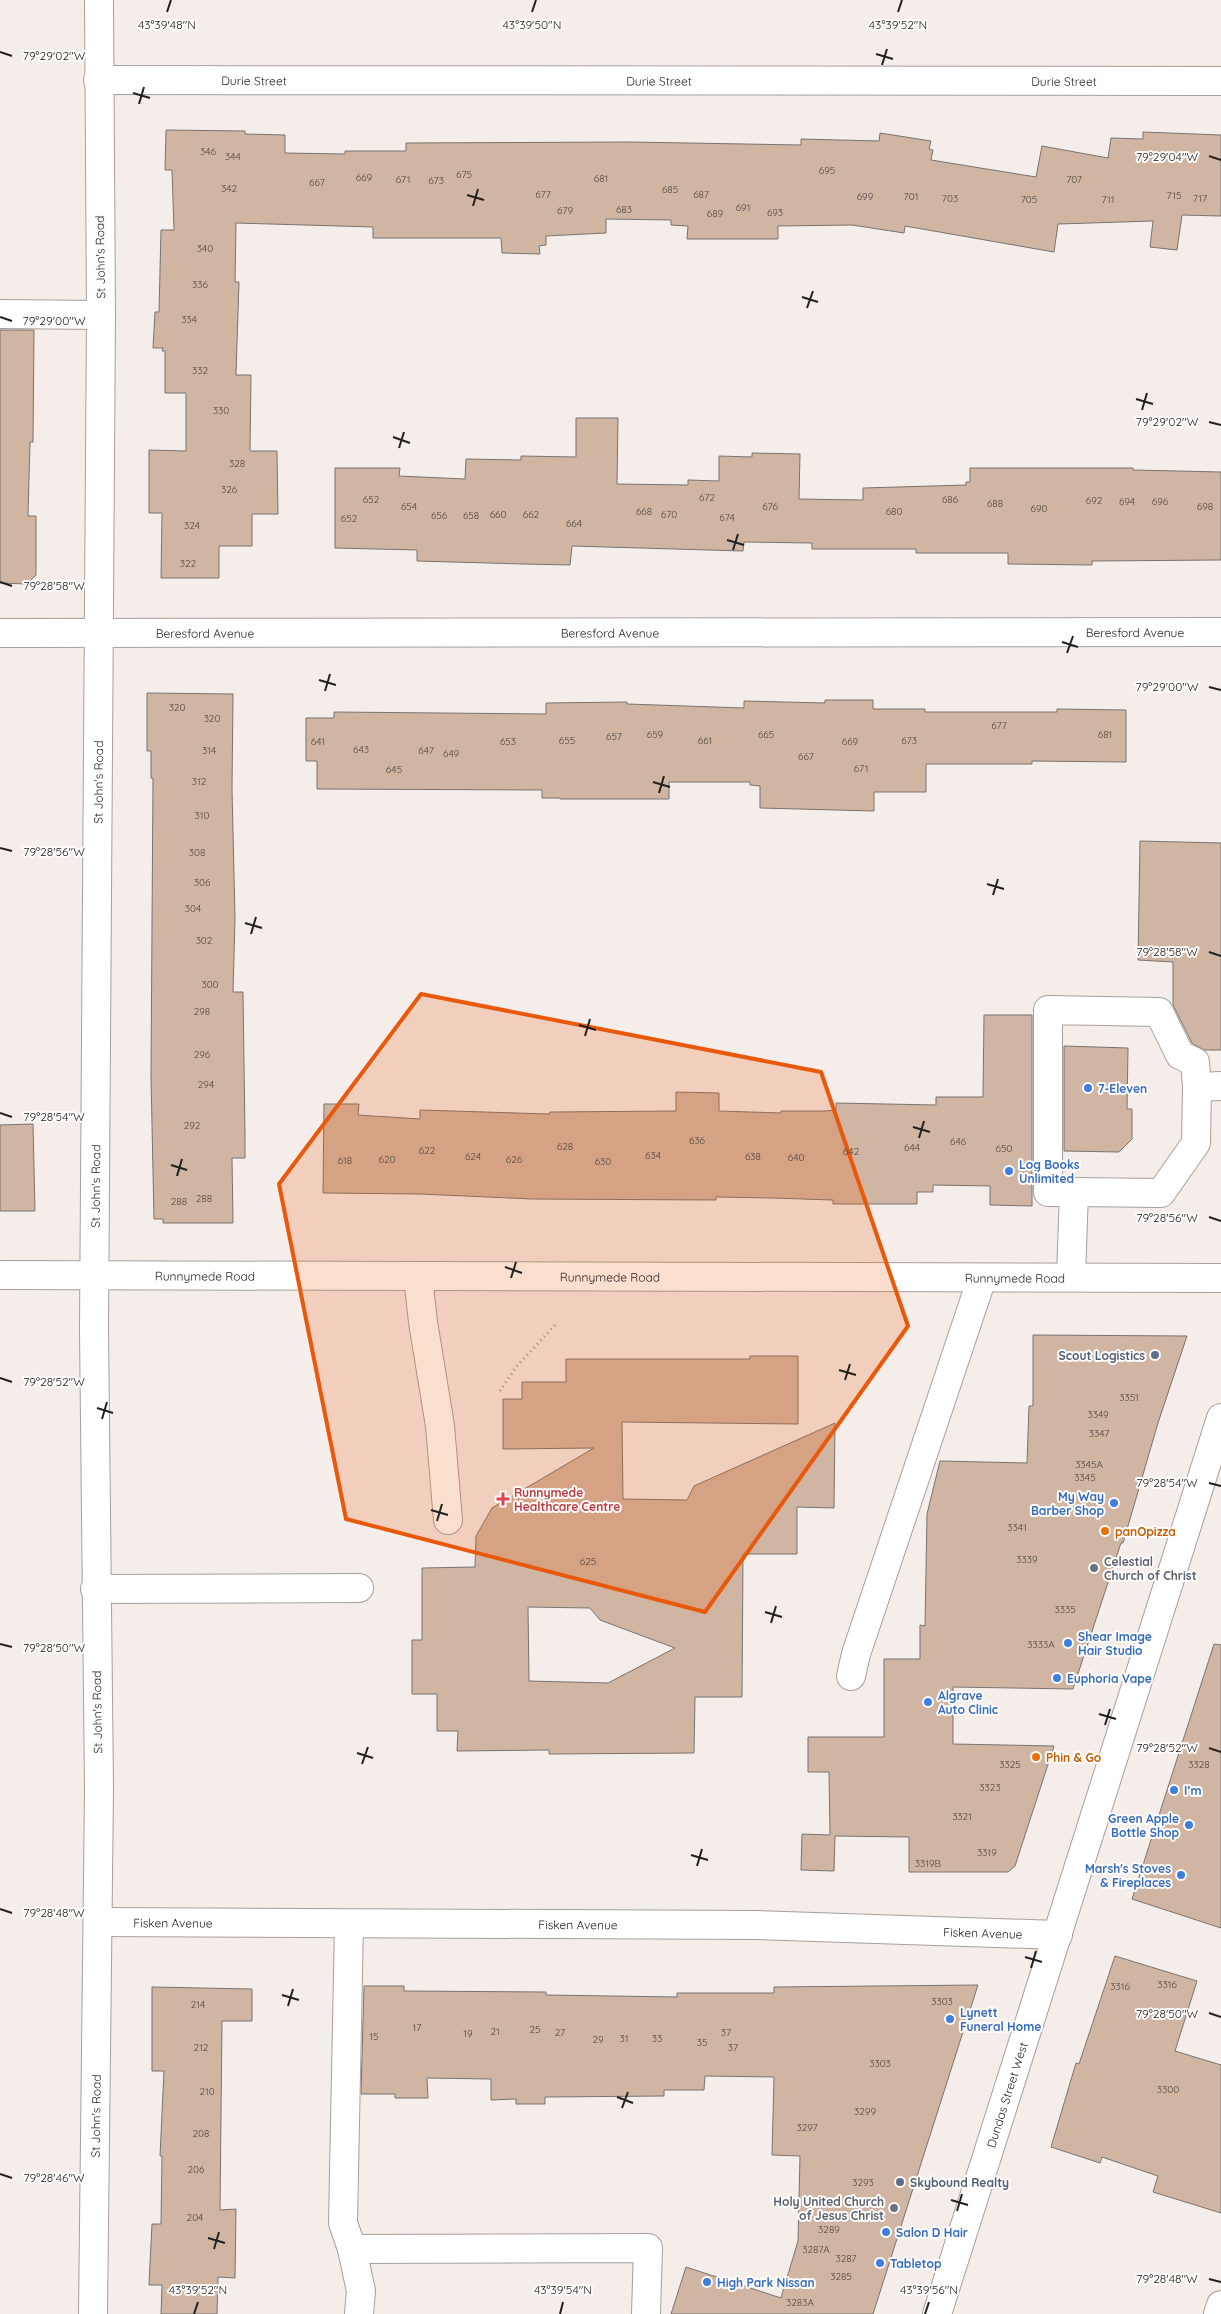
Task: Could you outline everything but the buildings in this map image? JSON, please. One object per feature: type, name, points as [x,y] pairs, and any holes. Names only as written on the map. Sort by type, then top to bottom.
[{"type":"street","name":"St John's Road","points":[[93,2314],[99,1789],[95,1589],[94,1275],[97,634],[101,315],[98,80],[99,0]]},
{"type":"street","name":"Durie Street","points":[[98,80],[1221,81]]},
{"type":"street","points":[[0,314],[101,315]]},
{"type":"street","name":"Beresford Avenue","points":[[0,633],[1221,632]]},
{"type":"street","points":[[1048,1010],[1160,1012],[1180,1056],[1195,1062],[1209,1087],[1196,1143],[1162,1193],[1048,1192],[1048,1010]]},
{"type":"street","points":[[1071,1276],[1074,1192]]},
{"type":"street","name":"Runnymede Road","points":[[0,1275],[982,1278],[1071,1276],[1221,1278]]},
{"type":"street","points":[[418,1276],[423,1322],[440,1426],[448,1520]]},
{"type":"street","points":[[851,1676],[856,1654],[982,1278]]},
{"type":"street","name":"Dundas Street West","points":[[938,2314],[1221,1418]]},
{"type":"street","points":[[95,1589],[359,1588]]},
{"type":"street","name":"Fisken Avenue","points":[[98,1922],[756,1925],[1058,1935]]},
{"type":"street","points":[[349,1924],[343,2223],[352,2250],[361,2291],[360,2314]]},
{"type":"street","points":[[352,2250],[648,2248],[646,2314]]},
{"type":"street","points":[[1218,2314],[1221,2305]]},
{"type":"path","points":[[500,1391],[516,1367],[557,1323]]},
{"type":"highlighted area","points":[[421,994],[821,1072],[908,1326],[705,1612],[346,1519],[279,1184]]},
{"type":"place","name":"7-Eleven","points":[[1088,1088]]},
{"type":"place","name":"Log Books Unlimited","points":[[1009,1171]]},
{"type":"place","name":"Scout Logistics","points":[[1155,1355]]},
{"type":"place","name":"Runnymede Healthcare Centre","points":[[503,1499]]},
{"type":"place","name":"My Way Barber Shop","points":[[1114,1503]]},
{"type":"place","name":"panOpizza","points":[[1105,1531]]},
{"type":"place","name":"Celestial Church of Christ","points":[[1094,1568]]},
{"type":"place","name":"Shear Image Hair Studio","points":[[1068,1643]]},
{"type":"place","name":"Euphoria Vape","points":[[1057,1678]]},
{"type":"place","name":"Algrave Auto Clinic","points":[[928,1702]]},
{"type":"place","name":"Phin & Go","points":[[1036,1757]]},
{"type":"place","name":"I’m","points":[[1174,1790]]},
{"type":"place","name":"Green Apple Bottle Shop","points":[[1189,1825]]},
{"type":"place","name":"Marsh's Stoves & Fireplaces","points":[[1181,1875]]},
{"type":"place","name":"Lynett Funeral Home","points":[[950,2019]]},
{"type":"place","name":"Skybound Realty","points":[[900,2182]]},
{"type":"place","name":"Holy United Church of Jesus Christ","points":[[894,2208]]},
{"type":"place","name":"Salon D Hair","points":[[886,2232]]},
{"type":"place","name":"Tabletop","points":[[880,2263]]},
{"type":"place","name":"High Park Nissan","points":[[707,2282]]}]
